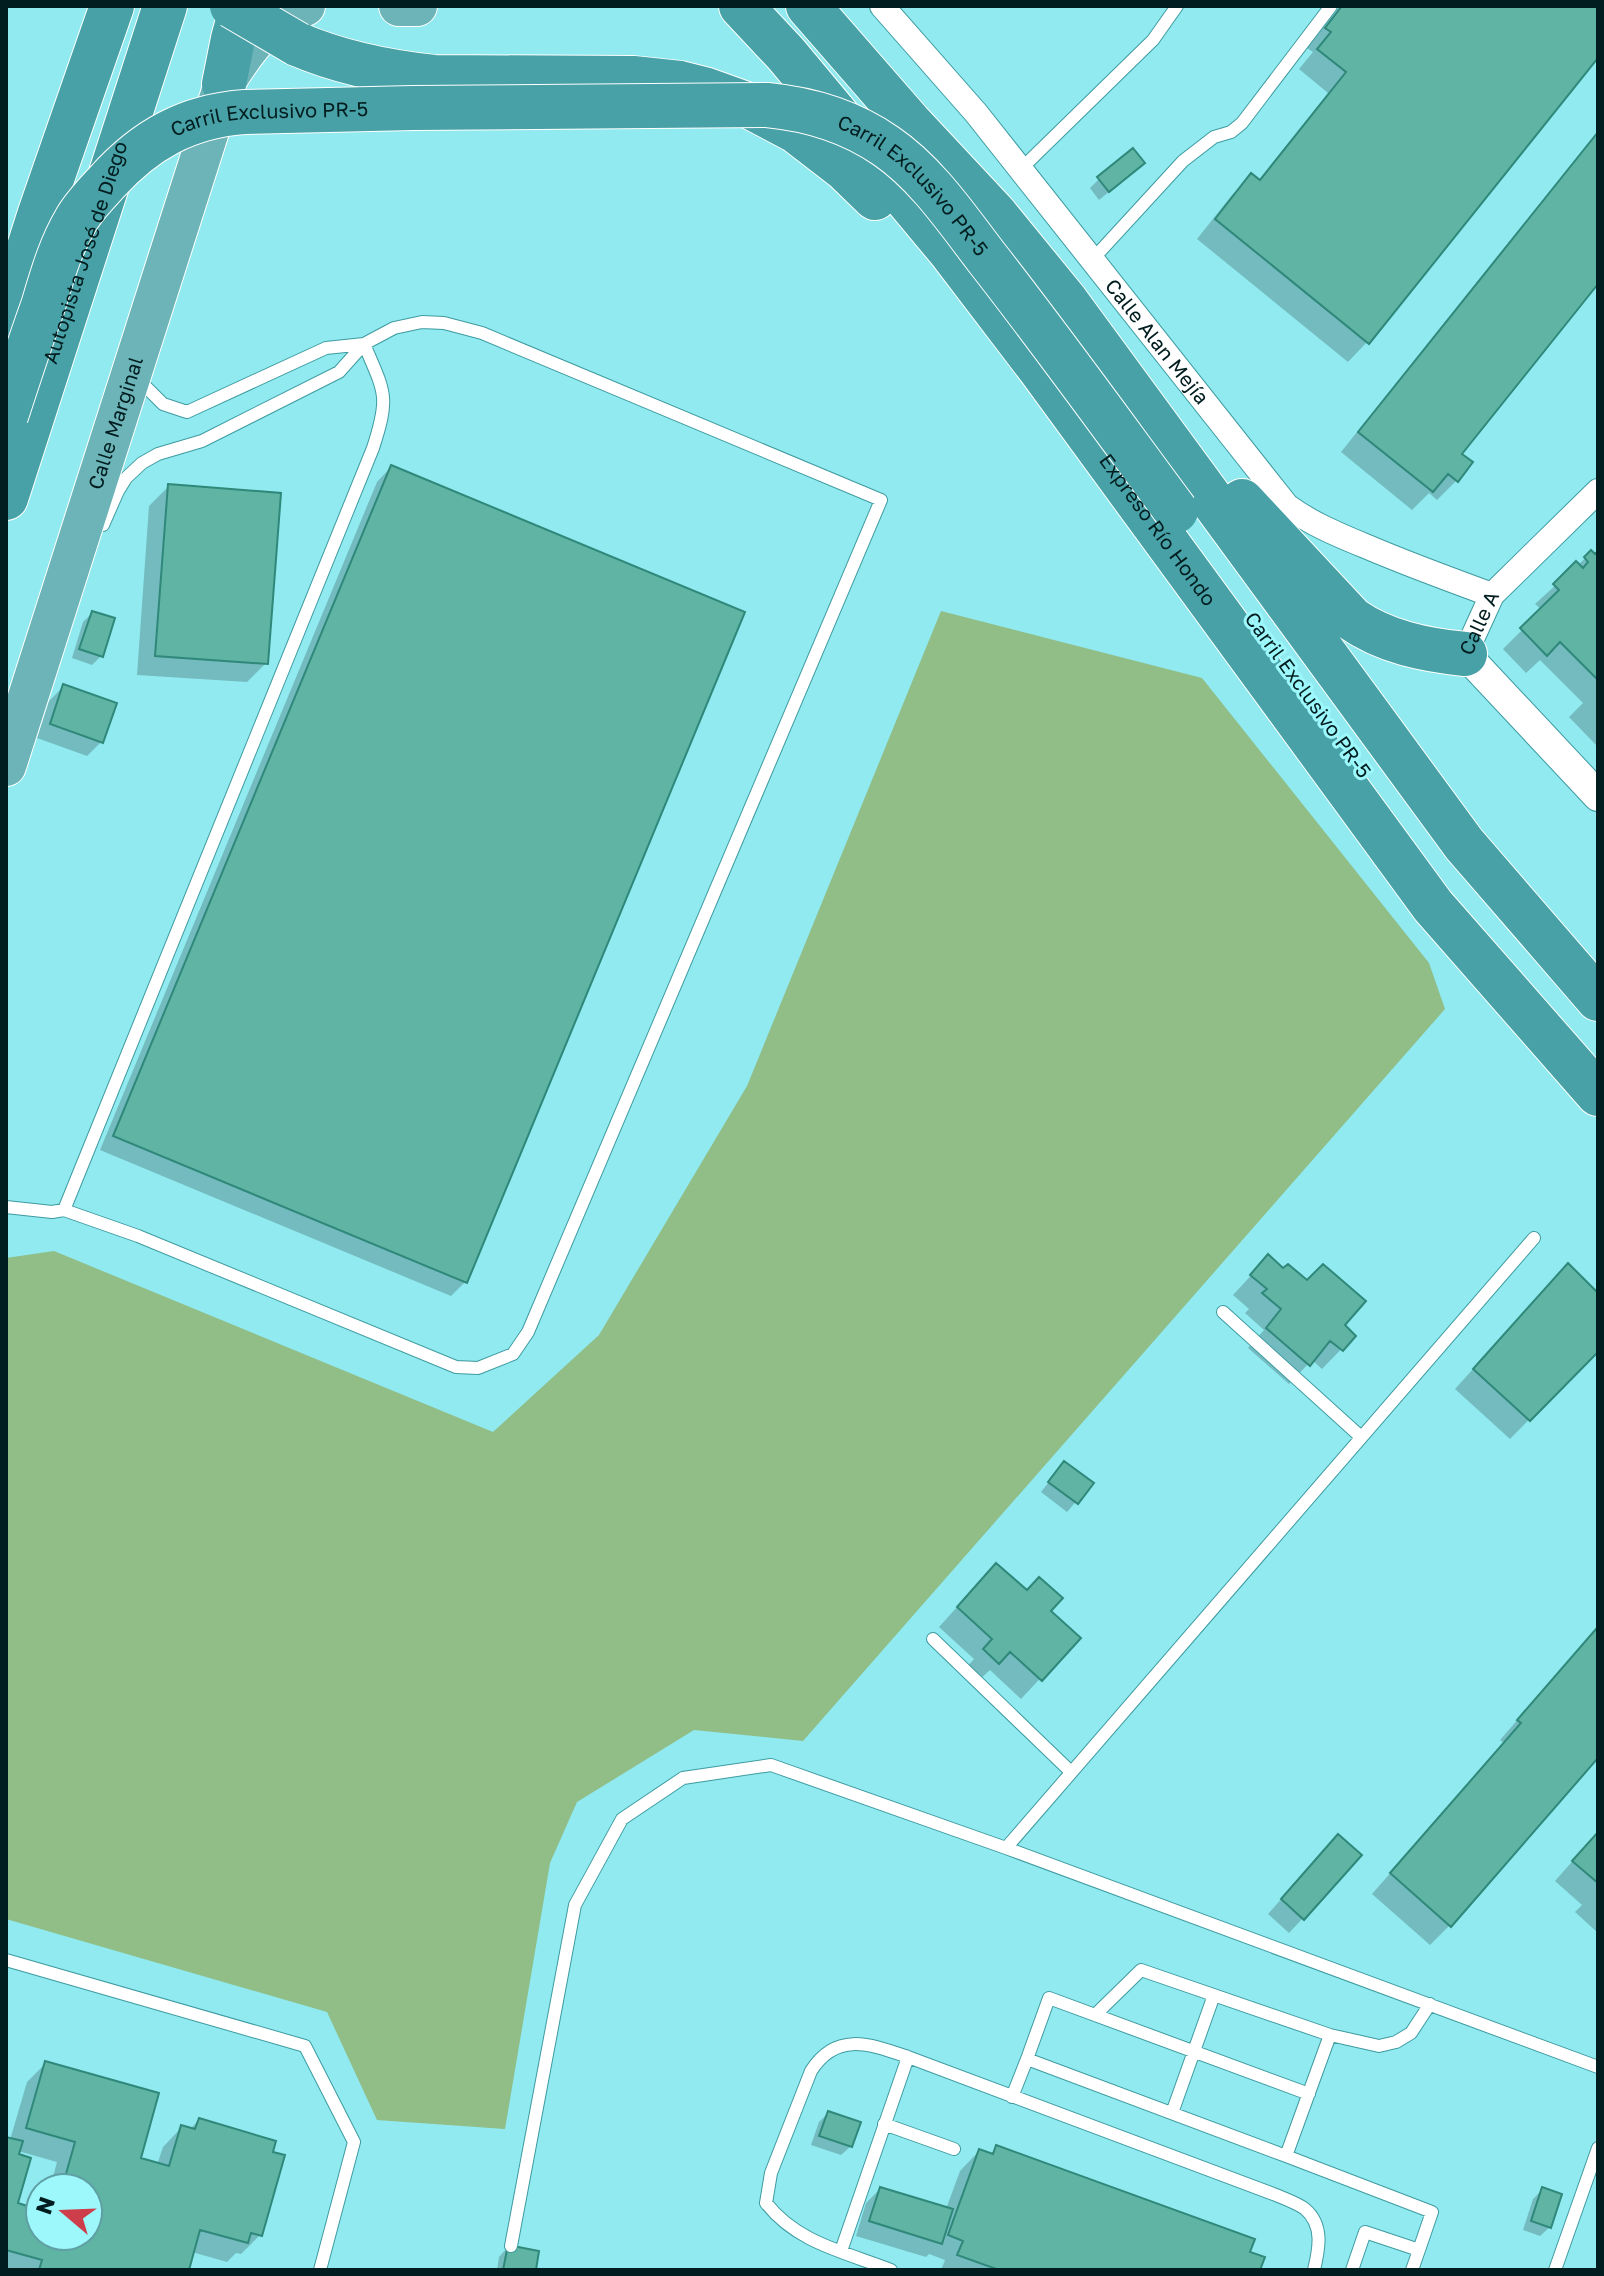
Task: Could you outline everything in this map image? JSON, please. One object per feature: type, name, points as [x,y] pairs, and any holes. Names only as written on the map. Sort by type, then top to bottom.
[{"type":"highway","points":[[6,319],[112,6]]},
{"type":"highway","name":"Autopista José de Diego","points":[[6,498],[165,6]]},
{"type":"highway","points":[[232,6],[301,25],[342,61],[410,75],[633,78],[680,83],[725,96],[782,122],[812,141],[882,205],[950,251]]},
{"type":"highway","points":[[224,84],[242,6]]},
{"type":"highway","points":[[399,6],[417,6]]},
{"type":"highway","points":[[808,6],[995,214],[1066,301],[1240,499],[1352,619],[1369,631],[1396,642],[1439,652],[1465,654]]},
{"type":"highway","name":"Expreso Río Hondo","points":[[740,8],[786,54],[950,251],[1040,369],[1433,906],[1598,1094]]},
{"type":"highway","name":"Calle Marginal","points":[[6,765],[224,84],[248,46],[269,24],[301,25]]},
{"type":"highway","name":"Carril Exclusivo PR-5","points":[[6,416],[59,254],[77,218],[124,163],[141,149],[169,132],[201,119],[245,112],[767,105],[826,116],[862,131],[888,147],[944,203],[1021,301],[1176,511],[1371,782],[1462,899],[1598,1056]]},
{"type":"highway","points":[[6,280],[40,213]]},
{"type":"highway","points":[[1066,301],[1464,844],[1598,999]]},
{"type":"street","name":"Calle Alan Mejía","points":[[882,6],[966,101],[1287,506],[1325,529],[1416,568],[1492,595]]},
{"type":"street","name":"Calle A","points":[[1598,491],[1492,595],[1465,654],[1598,796]]},
{"type":"lane","points":[[1021,169],[1153,40],[1177,6]]},
{"type":"lane","points":[[1093,259],[1183,161],[1214,137],[1231,132],[1242,123],[1331,6]]},
{"type":"lane","points":[[6,1207],[52,1212],[64,1210],[138,1236],[456,1367],[478,1368],[513,1354],[528,1332],[881,500],[482,333],[444,323],[422,322],[394,328],[364,344],[339,372],[202,441],[158,454],[142,463],[118,491],[97,542]]},
{"type":"lane","points":[[132,372],[163,404],[187,412],[326,348],[364,344]]},
{"type":"lane","points":[[64,1210],[373,448],[383,418],[383,389],[364,344]]},
{"type":"lane","points":[[38,665],[63,627]]},
{"type":"lane","points":[[1006,1848],[1534,1238]]},
{"type":"lane","points":[[1223,1312],[1361,1437]]},
{"type":"lane","points":[[933,1639],[1071,1772]]},
{"type":"lane","points":[[511,2246],[575,1905],[622,1819],[683,1778],[771,1765],[1006,1848],[1598,2067]]},
{"type":"lane","points":[[6,1960],[305,2046],[354,2142],[320,2270]]},
{"type":"lane","points":[[1095,2015],[1141,1970],[1330,2035],[1379,2046],[1396,2042],[1411,2033],[1430,2004]]},
{"type":"lane","points":[[1172,2113],[1214,1995]]},
{"type":"lane","points":[[1012,2097],[1049,1998],[1309,2094]]},
{"type":"lane","points":[[1286,2156],[1330,2035]]},
{"type":"lane","points":[[891,2270],[804,2237],[780,2220],[766,2203],[771,2173],[811,2071],[820,2058],[832,2049],[850,2044],[874,2046],[908,2057],[1276,2195],[1306,2210],[1318,2228],[1319,2250],[1314,2270]]},
{"type":"lane","points":[[841,2251],[908,2057]]},
{"type":"lane","points":[[1027,2059],[1432,2212],[1412,2270]]},
{"type":"lane","points":[[884,2124],[954,2149]]},
{"type":"lane","points":[[1555,2270],[1598,2148]]},
{"type":"lane","points":[[1352,2270],[1365,2232],[1419,2250]]},
{"type":"green space","points":[[941,611],[1202,678],[1429,963],[1445,1009],[803,1741],[694,1730],[577,1802],[550,1863],[505,2129],[377,2120],[327,2012],[6,1919],[6,1258],[54,1251],[493,1432],[599,1335],[747,1086]]},
{"type":"building","points":[[1342,6],[1598,6],[1598,58],[1369,344],[1215,219],[1251,173],[1260,180],[1346,72],[1317,49],[1331,32],[1325,28]]},
{"type":"building","points":[[1598,132],[1598,284],[1462,454],[1473,462],[1458,482],[1448,474],[1433,492],[1358,432]]},
{"type":"building","points":[[1133,148],[1145,163],[1109,192],[1097,177]]},
{"type":"building","points":[[391,465],[745,612],[467,1283],[113,1136]]},
{"type":"building","points":[[168,484],[281,493],[268,664],[155,656]]},
{"type":"building","points":[[1591,550],[1595,554],[1598,551],[1598,680],[1560,642],[1547,656],[1520,628],[1559,590],[1553,584],[1576,561],[1583,568],[1588,562],[1584,557]]},
{"type":"building","points":[[92,611],[115,618],[103,657],[79,649]]},
{"type":"building","points":[[63,684],[117,703],[103,743],[50,724]]},
{"type":"building","points":[[1268,1254],[1283,1268],[1288,1264],[1307,1280],[1323,1264],[1366,1301],[1345,1325],[1356,1336],[1343,1351],[1330,1341],[1310,1366],[1266,1328],[1281,1309],[1262,1293],[1267,1289],[1250,1275]]},
{"type":"building","points":[[1568,1263],[1598,1293],[1598,1352],[1530,1421],[1473,1369]]},
{"type":"building","points":[[1064,1461],[1094,1483],[1078,1504],[1048,1482]]},
{"type":"building","points":[[996,1563],[1027,1590],[1039,1577],[1063,1598],[1051,1611],[1081,1638],[1042,1681],[1010,1652],[999,1664],[983,1649],[992,1639],[957,1607]]},
{"type":"building","points":[[1596,1629],[1598,1758],[1451,1927],[1390,1873],[1521,1723],[1517,1720]]},
{"type":"building","points":[[1598,1832],[1598,1883],[1572,1861]]},
{"type":"building","points":[[1338,1834],[1362,1855],[1304,1920],[1281,1899]]},
{"type":"building","points":[[45,2061],[159,2093],[141,2158],[169,2166],[181,2125],[195,2129],[199,2118],[276,2141],[273,2152],[285,2155],[262,2236],[251,2233],[248,2243],[200,2230],[189,2270],[39,2270],[42,2260],[6,2250],[6,2137],[23,2141],[19,2154],[31,2158],[27,2172],[24,2172],[18,2203],[24,2205],[24,2252],[104,2252],[104,2172],[67,2172],[75,2142],[26,2128]]},
{"type":"building","points":[[828,2111],[861,2122],[852,2147],[819,2136]]},
{"type":"building","points":[[996,2145],[1255,2239],[1250,2252],[1265,2257],[1260,2270],[999,2270],[957,2255],[963,2241],[948,2235],[979,2149],[993,2154]]},
{"type":"building","points":[[880,2187],[953,2209],[942,2244],[869,2221]]},
{"type":"building","points":[[1542,2187],[1562,2194],[1551,2228],[1531,2221]]},
{"type":"building","points":[[508,2245],[539,2251],[536,2270],[503,2270]]}]
